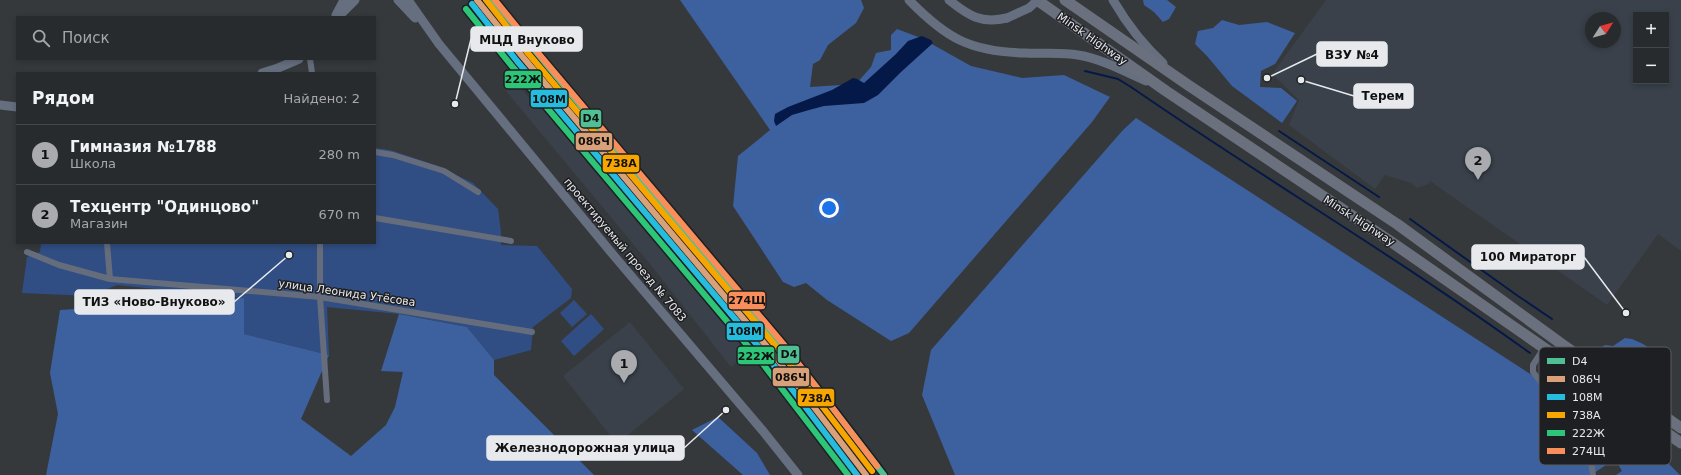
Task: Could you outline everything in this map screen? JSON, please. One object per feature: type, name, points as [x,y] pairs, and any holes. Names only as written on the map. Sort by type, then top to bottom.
[{"type":"highway","name":"Minsk Highway","points":[[1038,0],[1166,91],[1390,241],[1543,347]]},
{"type":"highway","name":"Minsk Highway","points":[[1065,0],[1188,85],[1397,224],[1566,347]]},
{"type":"highway","name":"Minsk Highway","points":[[1671,421],[1681,428]]},
{"type":"highway","name":"Minsk Highway","points":[[1671,436],[1681,443]]},
{"type":"main road","points":[[336,16],[344,0]]},
{"type":"main road","points":[[337,16],[355,0]]},
{"type":"main road","name":"проектируемый проезд № 7083","points":[[398,0],[436,40],[620,264],[763,431],[798,475]]},
{"type":"main road","name":"проектируемый проезд № 7083","points":[[408,0],[436,40]]},
{"type":"main road","points":[[909,0],[949,35],[983,49],[1007,53],[1068,54],[1080,56],[1118,68],[1166,91]]},
{"type":"main road","points":[[949,0],[964,12],[986,21],[1007,18],[1029,8],[1038,0]]},
{"type":"main road","points":[[1113,0],[1124,20],[1147,48],[1188,85]]},
{"type":"main road","points":[[265,72],[297,60]]},
{"type":"main road","points":[[0,105],[16,107]]},
{"type":"street","points":[[310,60],[312,72]]},
{"type":"street","points":[[376,152],[393,155],[444,171],[478,192]]},
{"type":"street","points":[[376,218],[511,241]]},
{"type":"street","points":[[107,244],[110,279]]},
{"type":"street","points":[[320,244],[320,297],[327,400]]},
{"type":"street","name":"улица Леонида Утёсова","points":[[27,252],[59,265],[110,279],[320,297],[532,332]]},
{"type":"street","points":[[1539,356],[1533,365],[1533,372],[1539,381]]},
{"type":"street","points":[[1591,465],[1593,475]]},
{"type":"shaded area","points":[[680,0],[861,0],[864,8],[856,23],[828,45],[820,60],[813,64],[810,87],[856,84],[871,67],[876,53],[891,50],[891,35],[897,29],[921,38],[971,66],[1022,78],[1064,75],[1110,97],[1092,122],[909,333],[891,341],[827,300],[806,283],[794,287],[783,282],[733,206],[738,156],[770,130]]},
{"type":"shaded area","points":[[1143,0],[1167,0],[1176,7],[1169,19],[1163,22],[1154,12],[1144,5]]},
{"type":"shaded area","points":[[1326,0],[1681,0],[1681,251],[1658,234],[1607,305],[1430,181],[1428,184],[1417,188],[1411,183],[1385,175],[1375,189],[1289,125],[1299,100],[1272,74]]},
{"type":"shaded area","points":[[1222,20],[1239,25],[1267,22],[1295,33],[1275,64],[1261,71],[1260,87],[1281,88],[1297,101],[1282,123],[1232,86],[1195,44],[1198,31],[1213,28]]},
{"type":"shaded area","points":[[922,36],[931,40],[933,43],[878,95],[864,103],[824,106],[792,115],[776,126],[774,121],[775,114],[788,107],[832,90],[853,78],[864,83],[908,41]]},
{"type":"shaded area","points":[[513,79],[539,109],[548,101],[758,345],[731,367],[658,274],[507,92],[506,86]]},
{"type":"shaded area","points":[[1136,118],[1539,380],[1539,465],[1606,465],[1591,475],[955,475],[922,395],[931,350],[1123,130]]},
{"type":"shaded area","points":[[376,148],[390,150],[435,165],[473,183],[498,209],[501,245],[537,246],[572,289],[571,298],[533,327],[531,350],[494,360],[467,327],[399,314],[327,307],[329,355],[244,334],[244,298],[117,285],[90,296],[22,293],[27,257],[40,252],[41,244],[376,244]]},
{"type":"shaded area","points":[[244,298],[244,334],[329,355],[301,419],[351,456],[386,425],[395,407],[403,372],[381,371],[399,314],[467,327],[494,360],[494,375],[594,475],[46,475],[58,414],[50,373],[60,310]]},
{"type":"shaded area","points":[[574,300],[587,314],[572,327],[560,313]]},
{"type":"shaded area","points":[[591,314],[604,329],[574,356],[561,341]]},
{"type":"shaded area","points":[[630,322],[684,389],[617,444],[563,376]]},
{"type":"shaded area","points":[[1625,338],[1632,339],[1648,347],[1602,347],[1605,345],[1613,346]]},
{"type":"shaded area","points":[[718,417],[757,453],[770,475],[743,475],[692,430]]},
{"type":"shaded area","points":[[1619,465],[1670,465],[1680,475],[1616,475],[1622,471]]},
{"type":"waterway","points":[[1085,71],[1118,79],[1131,87],[1481,318],[1530,353]]},
{"type":"waterway","points":[[1279,131],[1379,197]]},
{"type":"waterway","points":[[1410,219],[1552,319]]},
{"type":"transit line","name":"086Ч","points":[[477,0],[522,56],[774,355],[866,475]]},
{"type":"transit line","name":"738А","points":[[486,0],[527,52],[779,350],[872,471]]},
{"type":"transit line","name":"D4","points":[[493,0],[674,219],[818,389],[884,475]]},
{"type":"transit line","name":"274Щ","points":[[495,0],[785,346],[877,466]]},
{"type":"transit line","name":"108М","points":[[472,4],[517,61],[769,359],[857,475]]},
{"type":"transit line","name":"222Ж","points":[[466,9],[511,65],[763,364],[848,475]]},
{"type":"place","name":"ВЗУ №4","points":[[1267,78]]},
{"type":"place","name":"Терем","points":[[1301,80]]},
{"type":"place","name":"МЦД Внуково","points":[[455,104]]},
{"type":"place","name":"Техцентр \"Одинцово\"","points":[[1478,180]]},
{"type":"place","name":"ТИЗ «Ново-Внуково»","points":[[289,255]]},
{"type":"place","name":"100 Мираторг","points":[[1626,313]]},
{"type":"place","name":"Гимназия №1788","points":[[624,383]]},
{"type":"place","name":"Железнодорожная улица","points":[[726,410]]}]
